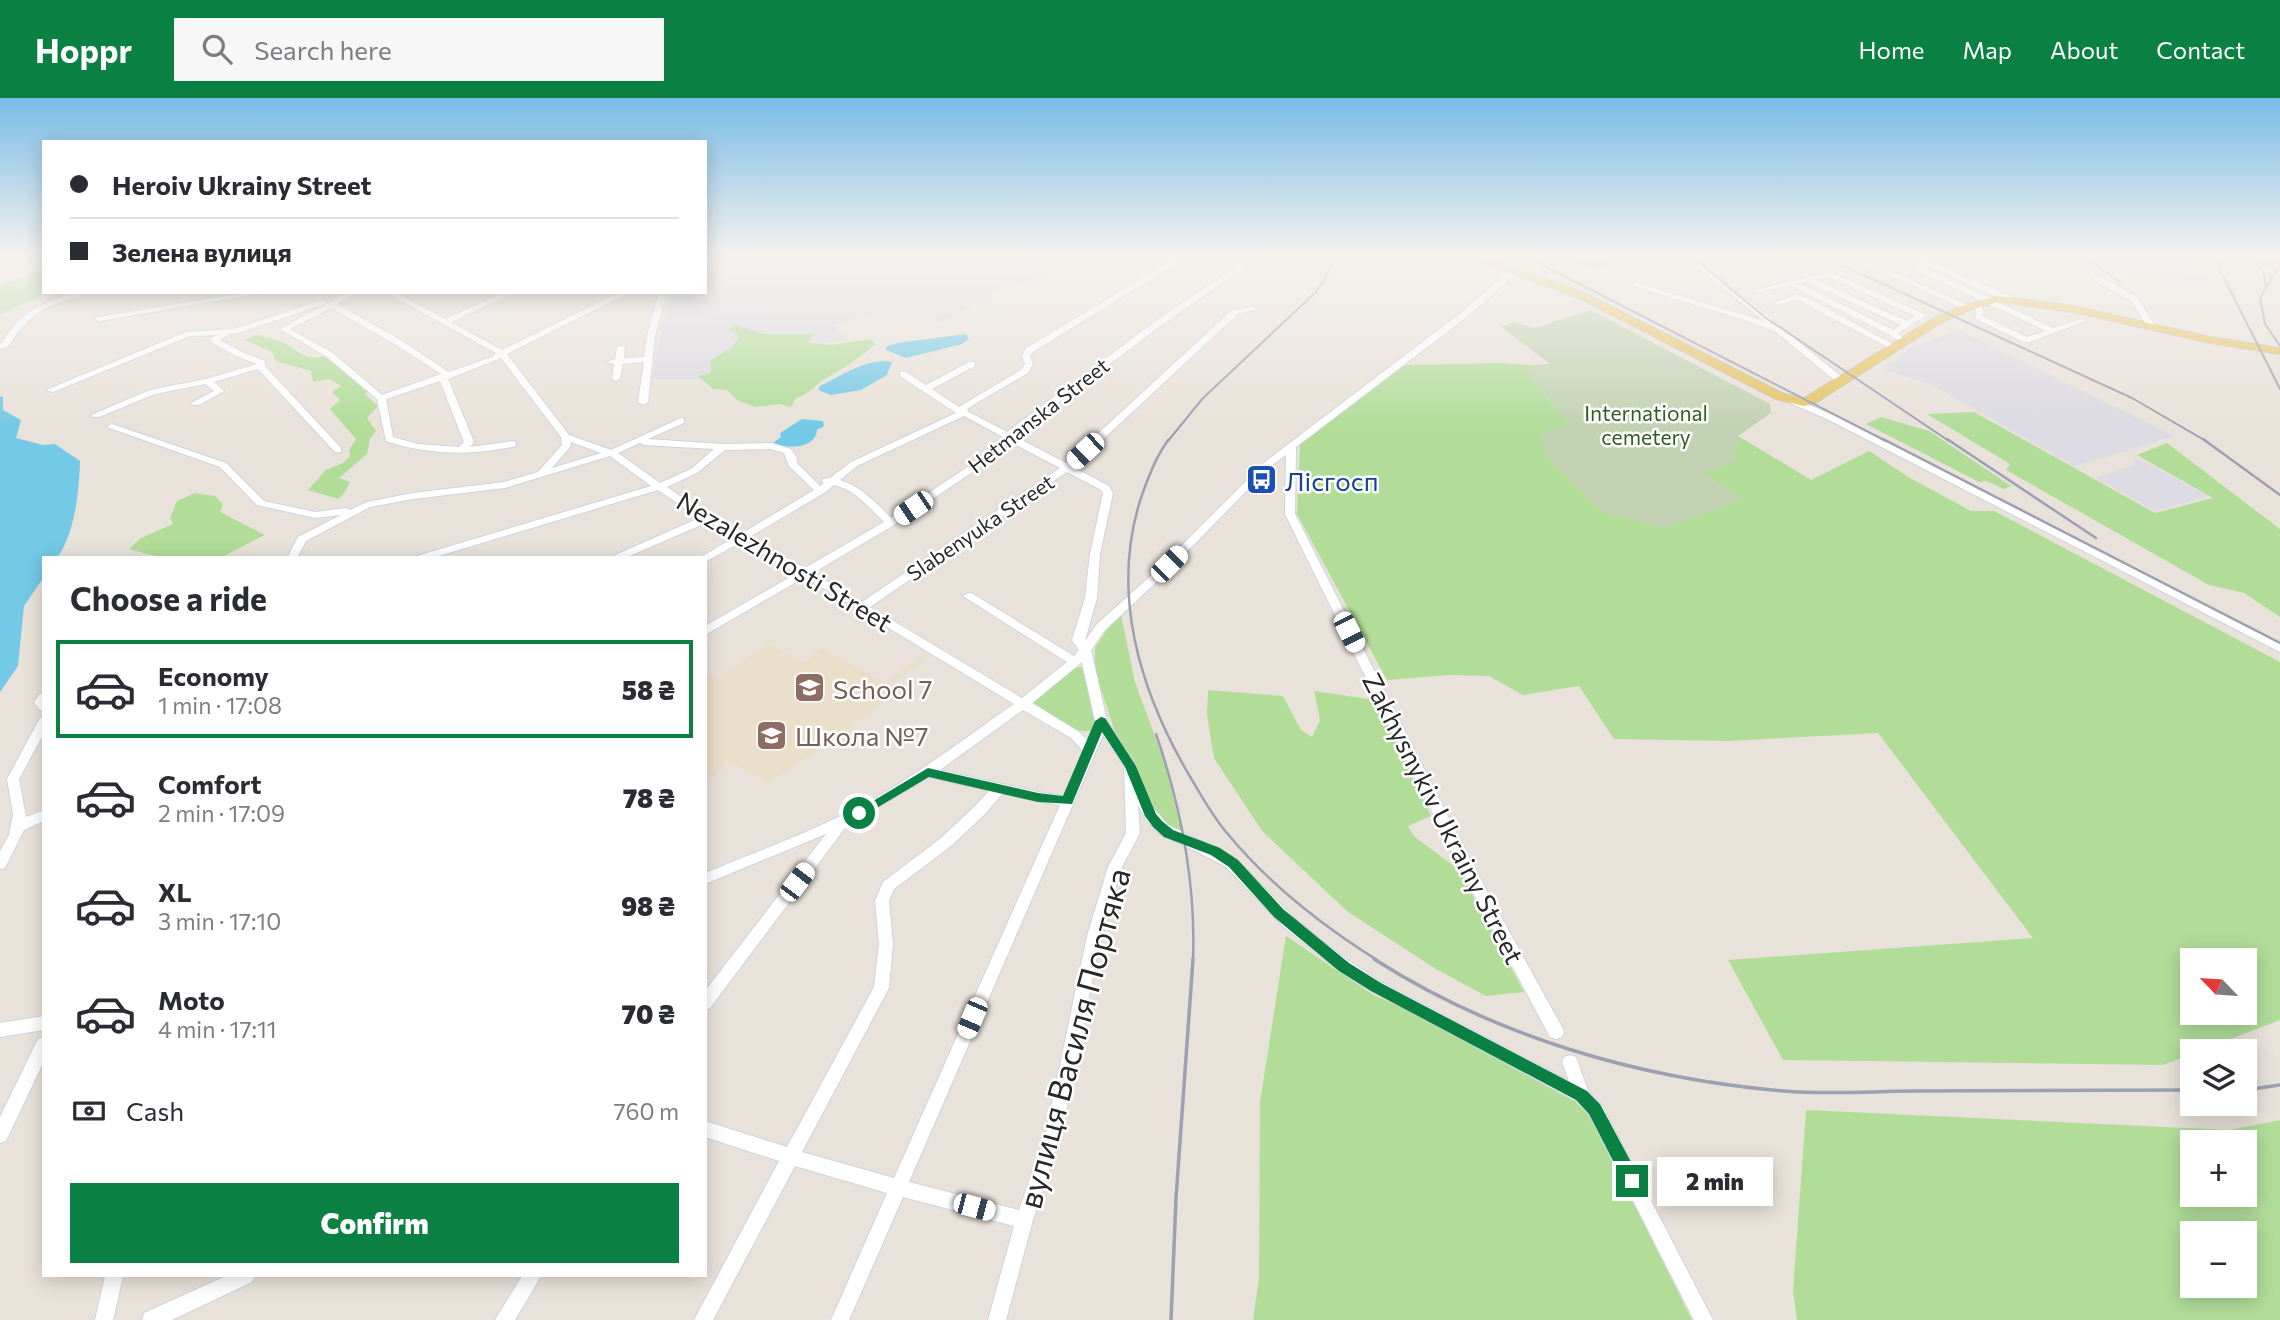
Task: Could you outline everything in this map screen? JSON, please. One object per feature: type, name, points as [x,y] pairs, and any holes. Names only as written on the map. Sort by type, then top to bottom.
[{"type":"main road","points":[[1616,313],[1780,397],[1793,401],[1813,400],[1898,344],[1953,313]]},
{"type":"main road","points":[[2090,313],[2280,351]]},
{"type":"street","points":[[0,346],[6,344],[18,321],[33,313]]},
{"type":"street","points":[[99,319],[132,313]]},
{"type":"street","points":[[287,313],[214,340],[239,354],[260,361],[260,366],[338,450]]},
{"type":"street","points":[[314,313],[284,329],[330,355],[381,398],[388,439],[418,447],[478,451],[513,444]]},
{"type":"street","points":[[347,313],[446,373],[444,379],[469,442],[462,449]]},
{"type":"street","points":[[428,313],[502,353],[566,438],[567,444],[541,474]]},
{"type":"street","points":[[444,322],[464,313]]},
{"type":"street","points":[[381,398],[495,359],[502,353],[584,313]]},
{"type":"street","points":[[643,402],[651,336],[657,313]]},
{"type":"street","points":[[707,558],[820,491],[854,464],[955,418],[964,406],[1025,371],[1029,364],[1026,356],[1029,350],[1090,313]]},
{"type":"street","name":"Hetmanska Street","points":[[707,630],[890,523],[1010,443],[1009,435],[1174,313]]},
{"type":"street","name":"Slabenyuka Street","points":[[862,607],[1066,468],[1235,313]]},
{"type":"street","points":[[707,878],[842,821],[928,772],[1024,704],[1079,656],[1101,626],[1247,484],[1291,445],[1466,313]]},
{"type":"street","points":[[1730,313],[1779,330]]},
{"type":"street","points":[[1758,313],[1841,382]]},
{"type":"street","points":[[1833,313],[1898,344]]},
{"type":"street","points":[[1853,313],[1894,333],[1898,344]]},
{"type":"street","points":[[1882,313],[1906,324]]},
{"type":"street","points":[[1894,333],[1921,316],[1915,313]]},
{"type":"street","points":[[1980,313],[1979,317],[2028,340],[2081,321]]},
{"type":"street","points":[[2005,313],[2053,331]]},
{"type":"street","points":[[2143,313],[2151,327]]},
{"type":"street","points":[[50,390],[189,334],[235,331]]},
{"type":"street","points":[[616,378],[613,362],[621,348]]},
{"type":"street","points":[[613,362],[649,359]]},
{"type":"street","points":[[926,389],[972,364]]},
{"type":"street","points":[[96,415],[153,392],[207,382],[260,366]]},
{"type":"street","points":[[840,1320],[1101,721],[1079,656],[1078,640],[1091,598],[1095,554],[1108,493],[1105,488],[1009,438],[903,374]]},
{"type":"street","points":[[197,402],[220,391],[207,382]]},
{"type":"street","points":[[1793,401],[2004,505],[2280,648]]},
{"type":"street","points":[[293,556],[302,539],[328,519],[353,510],[413,496],[493,488],[611,453],[681,421]]},
{"type":"street","points":[[112,427],[223,465],[261,503],[328,519]]},
{"type":"street","name":"Nezalezhnosti Street","points":[[566,438],[611,453],[706,519],[805,573],[1075,734],[1090,751]]},
{"type":"street","points":[[637,443],[651,440],[723,447],[760,446],[788,451],[792,464],[820,491]]},
{"type":"street","name":"Zakhysnykiv Ukrainy Street","points":[[1291,445],[1290,514],[1466,866],[1556,1032]]},
{"type":"street","points":[[428,556],[661,486],[694,471],[723,447]]},
{"type":"street","points":[[809,480],[849,484],[890,523]]},
{"type":"street","points":[[622,556],[706,519]]},
{"type":"street","points":[[969,596],[1079,656]]},
{"type":"street","name":"вулиця Василя Портяка","points":[[997,1320],[1024,1220],[1054,1132],[1097,923],[1115,867],[1133,833],[1132,775],[1126,757],[1101,721]]},
{"type":"street","points":[[0,864],[20,814],[13,779],[42,725]]},
{"type":"street","points":[[928,772],[998,789],[1067,801]]},
{"type":"street","points":[[1132,775],[1157,824],[1169,834],[1215,851],[1233,864],[1279,913],[1344,967],[1376,987],[1582,1096],[1595,1109],[1704,1320]]},
{"type":"street","points":[[703,1320],[881,988],[886,944],[882,901],[888,886],[946,842],[998,789]]},
{"type":"street","points":[[17,827],[42,816]]},
{"type":"street","points":[[707,1000],[842,821]]},
{"type":"street","points":[[0,1030],[42,1023]]},
{"type":"street","points":[[0,1135],[42,1048]]},
{"type":"street","points":[[1570,1062],[1582,1096]]},
{"type":"street","points":[[707,1130],[791,1158],[1024,1220]]},
{"type":"street","points":[[104,1320],[114,1277]]},
{"type":"street","points":[[151,1320],[244,1277]]},
{"type":"street","points":[[505,1320],[531,1277]]},
{"type":"shaded area","points":[[665,313],[881,313],[833,325],[848,340],[806,346],[710,379],[651,379]]},
{"type":"shaded area","points":[[927,313],[958,313],[938,324]]},
{"type":"shaded area","points":[[1959,330],[2174,436],[2075,466],[1930,384],[1882,369],[1907,352],[1907,349]]},
{"type":"shaded area","points":[[2135,457],[2208,496],[2155,511],[2096,478],[2135,465]]},
{"type":"shaded area","name":"Школа №7","points":[[768,644],[804,663],[821,648],[885,683],[925,653],[929,655],[890,686],[898,691],[879,707],[769,783],[730,762],[707,780],[707,673],[719,678]]},
{"type":"green space","name":"International cemetery","points":[[1581,313],[1597,313],[1770,404],[1771,413],[1738,436],[1735,462],[1704,473],[1743,499],[1663,528],[1602,512],[1545,455],[1542,431],[1570,426],[1528,373],[1531,365],[1550,364],[1501,327],[1515,322],[1534,328]]},
{"type":"green space","points":[[735,325],[764,334],[814,334],[807,343],[831,345],[870,339],[876,344],[795,399],[791,407],[779,404],[755,407],[737,400],[727,390],[713,389],[698,376],[711,373],[710,361],[730,349],[740,337],[729,330]]},
{"type":"green space","points":[[257,335],[283,342],[308,357],[324,356],[369,389],[365,394],[378,406],[367,418],[376,431],[370,439],[367,454],[339,478],[350,482],[338,499],[308,490],[326,470],[343,463],[350,456],[349,450],[356,439],[330,409],[340,400],[332,392],[341,386],[329,379],[313,382],[311,371],[276,361],[272,352],[245,340]]},
{"type":"green space","points":[[1402,365],[1531,365],[1528,373],[1570,426],[1742,499],[1703,473],[1738,436],[1811,480],[1869,451],[1908,477],[1971,511],[1994,511],[2280,662],[2280,1020],[2231,1039],[2180,1039],[2180,1058],[2163,1065],[1783,1060],[1728,960],[2033,938],[1878,733],[1729,741],[1614,739],[1579,686],[1523,695],[1489,676],[1449,675],[1387,680],[1297,514],[1300,444]]},
{"type":"green space","points":[[1974,412],[2155,513],[2213,498],[2137,455],[2167,443],[2280,529],[2280,617],[2244,593],[2209,585],[2006,470],[2010,464],[1927,414]]},
{"type":"green space","points":[[1881,417],[1929,431],[2011,486],[2004,489],[1986,481],[1979,482],[1866,424]]},
{"type":"green space","points":[[195,493],[215,496],[223,504],[220,512],[265,535],[224,556],[155,556],[129,549],[141,538],[173,524],[170,518],[177,501]]},
{"type":"green space","points":[[1121,615],[1135,682],[1165,764],[1183,837],[1171,830],[1156,813],[1135,762],[1117,738],[1095,671],[1095,648]]},
{"type":"green space","points":[[1082,667],[1096,721],[1094,729],[1087,731],[1079,731],[1062,724],[1032,703],[1073,668]]},
{"type":"green space","points":[[1208,690],[1283,696],[1301,730],[1312,737],[1320,720],[1314,691],[1376,700],[1431,816],[1408,826],[1415,837],[1459,870],[1524,992],[1486,996],[1436,969],[1348,912],[1263,832],[1214,758],[1207,715]]},
{"type":"green space","points":[[1286,936],[1372,994],[1425,1018],[1574,1098],[1592,1120],[1692,1320],[1253,1320],[1259,1278],[1260,1102]]},
{"type":"green space","points":[[1806,1110],[2229,1130],[2280,1120],[2280,1320],[1797,1320],[1793,1291]]},
{"type":"water","points":[[966,334],[969,339],[962,344],[906,358],[886,350],[886,347],[897,343]]},
{"type":"water","points":[[882,361],[892,362],[887,375],[861,390],[831,395],[818,390],[820,386],[850,370]]},
{"type":"water","points":[[0,396],[3,397],[3,410],[21,420],[16,438],[43,445],[55,444],[80,461],[77,499],[68,537],[58,556],[42,556],[42,580],[24,606],[18,666],[0,692]]},
{"type":"water","points":[[802,419],[823,421],[824,426],[817,430],[812,441],[807,444],[795,447],[776,445],[774,442],[781,437],[780,433]]},
{"type":"railway","points":[[1168,441],[1203,398],[1294,313]]},
{"type":"railway","points":[[1636,313],[1886,441]]},
{"type":"railway","points":[[1760,313],[1949,441]]},
{"type":"railway","points":[[1946,313],[2132,398],[2205,440]]},
{"type":"railway","points":[[2242,313],[2280,389]]},
{"type":"railway","points":[[2263,313],[2265,324],[2280,346]]},
{"type":"railway","points":[[1169,439],[1157,458],[1143,492],[1133,529],[1129,567],[1129,604],[1135,640],[1144,677],[1157,712],[1208,807],[1243,851],[1297,902],[1377,960]]},
{"type":"railway","points":[[1883,439],[2280,643]]},
{"type":"railway","points":[[1947,439],[2096,538]]},
{"type":"railway","points":[[2205,440],[2280,495]]},
{"type":"railway","points":[[1156,734],[1173,789],[1185,846],[1192,902],[1193,959]]},
{"type":"railway","points":[[1171,1320],[1176,1198],[1193,959]]},
{"type":"railway","points":[[1374,959],[1421,987],[1519,1032],[1623,1065],[1730,1085],[1817,1093],[2180,1090]]},
{"type":"railway","points":[[2257,1088],[2280,1085]]},
{"type":"place","name":"Лісгосп","points":[[1262,480]]},
{"type":"place","name":"School 7","points":[[810,688]]},
{"type":"place","name":"Школа №7","points":[[772,735]]},
{"type":"route","points":[[859,813],[928,772],[1067,801],[1096,739],[1101,721],[1126,757],[1132,775],[1157,824],[1169,834],[1215,851],[1233,864],[1279,913],[1344,967],[1376,987],[1582,1096],[1595,1109],[1632,1181]]}]
